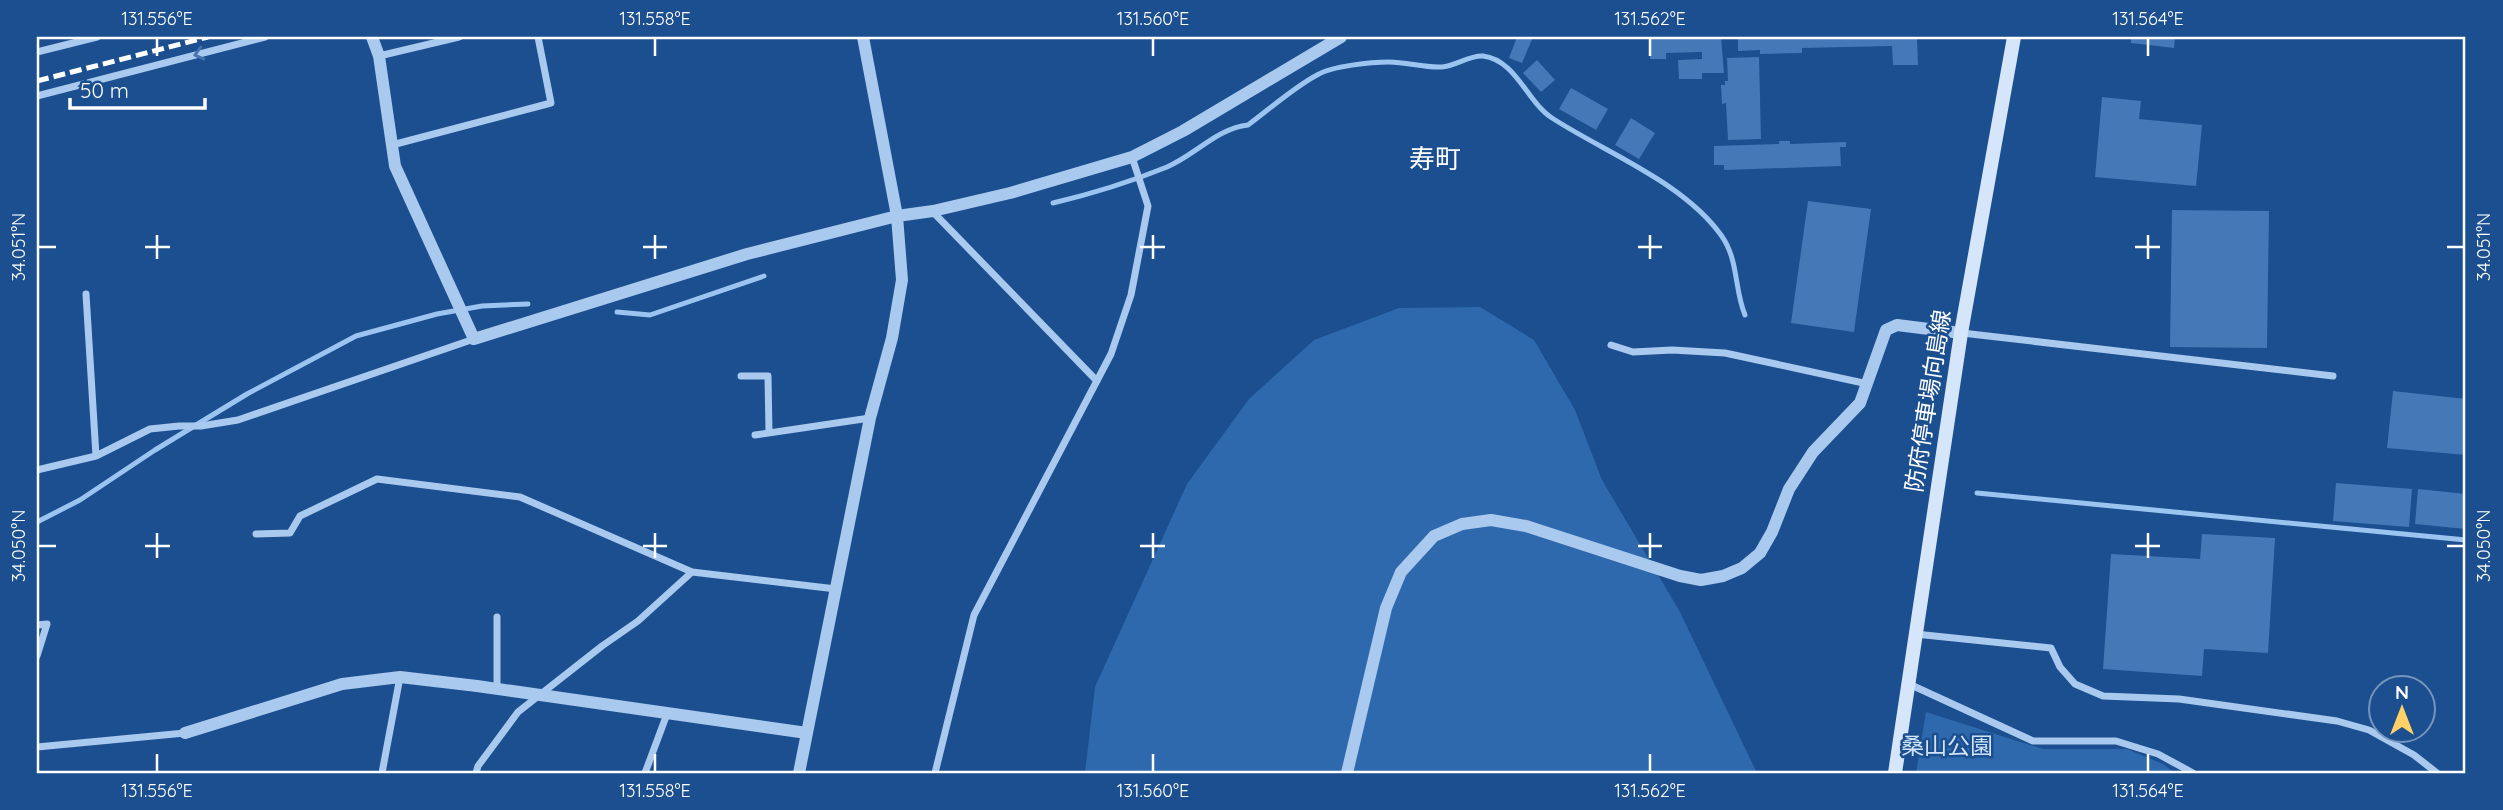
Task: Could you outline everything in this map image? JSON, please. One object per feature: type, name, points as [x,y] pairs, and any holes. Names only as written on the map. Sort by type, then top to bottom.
[{"type":"main road","name":"防府停車場向島線","points":[[1895,773],[1961,333],[2014,37]]},
{"type":"street","points":[[37,52],[97,37]]},
{"type":"street","points":[[37,96],[265,37]]},
{"type":"street","points":[[372,37],[379,56],[395,166],[474,339]]},
{"type":"street","points":[[379,56],[458,37]]},
{"type":"street","points":[[392,145],[551,103],[538,37]]},
{"type":"street","points":[[799,773],[870,418],[892,338],[902,280],[897,216],[863,37]]},
{"type":"street","points":[[37,470],[96,456],[150,429],[201,426],[238,420],[474,339],[747,254],[897,216],[933,211],[1010,193],[1132,156],[1183,131],[1341,37]]},
{"type":"street","points":[[934,773],[974,615],[1111,354],[1131,295],[1147,206],[1132,156]]},
{"type":"street","points":[[933,211],[1097,381]]},
{"type":"street","points":[[86,294],[96,456]]},
{"type":"street","points":[[1347,773],[1386,608],[1401,572],[1434,536],[1462,524],[1491,520],[1526,526],[1680,576],[1701,580],[1723,576],[1742,568],[1760,552],[1772,532],[1789,489],[1813,452],[1860,403],[1886,330],[1897,325],[2333,376]]},
{"type":"street","points":[[1611,345],[1633,352],[1725,353],[1868,384]]},
{"type":"street","points":[[741,376],[768,376],[769,433]]},
{"type":"street","points":[[755,435],[870,418]]},
{"type":"street","points":[[256,534],[290,533],[300,516],[377,479],[520,497],[692,572],[836,589]]},
{"type":"street","points":[[476,773],[478,766],[518,712],[638,621],[692,572]]},
{"type":"street","points":[[497,617],[497,689]]},
{"type":"street","points":[[37,625],[47,624],[37,656]]},
{"type":"street","points":[[1914,634],[2051,648],[2060,667],[2075,684],[2103,696],[2179,699],[2337,721],[2369,730],[2414,755],[2437,773]]},
{"type":"street","points":[[37,747],[185,733],[342,684],[400,677],[807,733]]},
{"type":"street","points":[[382,773],[400,677]]},
{"type":"street","points":[[1909,684],[2033,741],[2116,741],[2158,754],[2193,773]]},
{"type":"street","points":[[645,773],[667,714]]},
{"type":"green space","points":[[1480,307],[1534,340],[1575,410],[1602,480],[1680,612],[1757,773],[1085,773],[1095,687],[1187,484],[1249,399],[1314,340],[1399,308]]},
{"type":"green space","name":"桑山公園","points":[[1926,712],[2043,749],[2127,749],[2163,764],[2175,773],[1916,773]]},
{"type":"building","points":[[1517,37],[1533,37],[1522,63],[1509,58]]},
{"type":"building","points":[[1649,37],[1721,37],[1724,73],[1702,73],[1702,79],[1679,79],[1678,60],[1702,59],[1702,52],[1666,53],[1666,59],[1650,59]]},
{"type":"building","points":[[1738,37],[1917,37],[1918,65],[1893,65],[1892,46],[1802,48],[1802,53],[1760,54],[1760,50],[1738,51]]},
{"type":"building","points":[[2124,37],[2175,37],[2174,48],[2131,43],[2131,39]]},
{"type":"building","points":[[1759,57],[1761,139],[1728,140],[1726,103],[1722,104],[1721,85],[1728,81],[1727,58]]},
{"type":"building","points":[[1537,60],[1555,80],[1541,92],[1523,73]]},
{"type":"building","points":[[1571,88],[1608,109],[1596,130],[1559,109]]},
{"type":"building","points":[[2102,97],[2141,101],[2139,119],[2202,125],[2196,186],[2095,177]]},
{"type":"building","points":[[1631,118],[1655,133],[1639,159],[1615,145]]},
{"type":"building","points":[[1779,141],[1790,141],[1790,144],[1846,142],[1846,147],[1840,147],[1841,166],[1724,170],[1724,165],[1714,165],[1714,146],[1779,144]]},
{"type":"building","points":[[1808,201],[1871,209],[1854,332],[1791,323]]},
{"type":"building","points":[[2172,210],[2269,211],[2267,348],[2170,347]]},
{"type":"building","points":[[2393,391],[2466,399],[2466,455],[2387,448]]},
{"type":"building","points":[[2336,483],[2412,489],[2409,527],[2333,521]]},
{"type":"building","points":[[2418,489],[2466,494],[2466,529],[2415,524]]},
{"type":"building","points":[[2202,534],[2275,538],[2268,653],[2204,649],[2202,676],[2103,669],[2111,554],[2200,559]]},
{"type":"waterway","points":[[1053,203],[1167,167],[1217,136],[1248,125],[1299,86],[1332,69],[1382,62],[1442,67],[1483,56],[1494,59],[1513,73],[1535,102],[1552,118],[1665,184],[1705,216],[1721,235],[1731,254],[1745,315]]},
{"type":"waterway","points":[[617,312],[650,315],[764,276]]},
{"type":"waterway","points":[[37,522],[80,500],[247,394],[356,336],[437,314],[482,306],[528,304]]},
{"type":"waterway","points":[[1977,493],[2466,540]]},
{"type":"railway","points":[[37,81],[208,37]]},
{"type":"district","name":"寿町","points":[[1435,159]]}]
